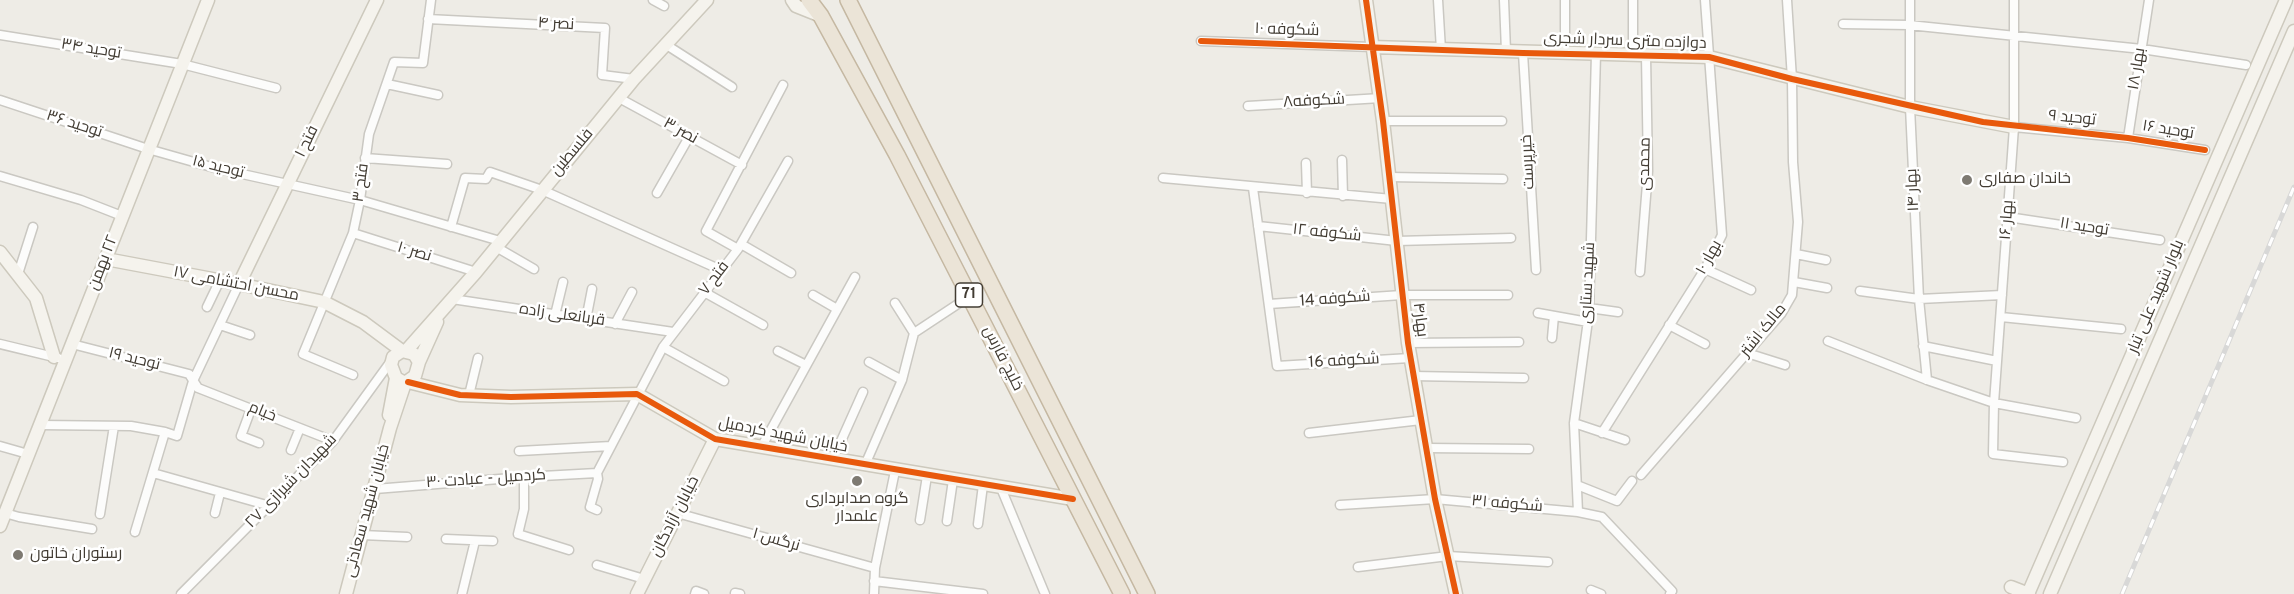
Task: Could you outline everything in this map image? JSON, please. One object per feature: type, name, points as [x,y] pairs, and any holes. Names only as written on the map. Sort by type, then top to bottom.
[{"type":"highway","name":"خلیج فارس","points":[[811,0],[861,87],[1122,594]]},
{"type":"highway","name":"خلیج فارس","points":[[848,0],[1147,594]]},
{"type":"street","name":"٢٢ بهمن","points":[[0,526],[40,425],[59,359],[72,344],[208,0]]},
{"type":"street","name":"فتح ۱","points":[[239,284],[377,0]]},
{"type":"street","points":[[428,19],[431,0]]},
{"type":"street","points":[[653,0],[664,6]]},
{"type":"street","name":"فلسطین","points":[[443,310],[634,79],[707,0]]},
{"type":"street","points":[[792,0],[796,6],[821,16]]},
{"type":"street","name":"بهار۴","points":[[1366,0],[1390,177],[1410,358],[1435,499],[1456,594]]},
{"type":"street","points":[[1438,0],[1441,50]]},
{"type":"street","points":[[1504,0],[1506,51]]},
{"type":"street","points":[[1565,0],[1565,53]]},
{"type":"street","points":[[1633,0],[1633,55]]},
{"type":"street","name":"بهار ۱۰","points":[[1602,433],[1705,269],[1722,235],[1705,0]]},
{"type":"street","name":"مالک اشتر","points":[[1641,475],[1747,353],[1787,305],[1792,295],[1798,222],[1793,162],[1792,79],[1787,0]]},
{"type":"street","name":"بهار ۱۴","points":[[1910,0],[1910,107],[1919,299],[1927,380]]},
{"type":"street","name":"بهار ۱۶","points":[[2014,0],[2014,127],[1994,403],[1993,454],[2062,462]]},
{"type":"street","name":"بهار ۱۸","points":[[2128,138],[2150,0]]},
{"type":"street","name":"بلوار شهید علی تبار","points":[[2029,594],[2286,0]]},
{"type":"street","name":"فتح ۳","points":[[353,375],[303,354],[353,233],[373,120],[394,62],[423,63],[428,19]]},
{"type":"street","name":"نصر ۴","points":[[428,19],[604,28],[602,75],[634,79]]},
{"type":"street","points":[[1844,24],[1909,25],[2142,49],[2246,64]]},
{"type":"street","name":"بلوار شهید علی تبار","points":[[2050,594],[2294,31]]},
{"type":"street","name":"توحید ۳۴","points":[[0,35],[182,64],[276,88]]},
{"type":"street","name":"شکوفه ۱۰","points":[[1201,41],[1372,48]]},
{"type":"street","points":[[665,44],[732,87]]},
{"type":"street","name":"دوازده متری سردار شجری","points":[[1372,48],[1709,57],[1910,107],[2014,127]]},
{"type":"street","name":"خیرپرست","points":[[1523,53],[1536,270]]},
{"type":"street","name":"شهید ستاری","points":[[1578,512],[1574,423],[1589,308],[1596,54]]},
{"type":"street","name":"محمدی","points":[[1640,272],[1648,171],[1646,56]]},
{"type":"street","points":[[387,84],[438,95]]},
{"type":"street","points":[[783,85],[706,231],[790,273]]},
{"type":"street","name":"نصر ۳","points":[[620,98],[742,165]]},
{"type":"street","name":"شکوفه۸","points":[[1248,106],[1380,98]]},
{"type":"street","name":"توحید ۳۶","points":[[0,100],[148,149]]},
{"type":"street","points":[[1383,121],[1502,121]]},
{"type":"street","name":"توحید ۹","points":[[2014,127],[2128,138]]},
{"type":"street","points":[[657,193],[689,136]]},
{"type":"street","name":"توحید ۱۶","points":[[2128,138],[2205,150]]},
{"type":"street","name":"توحید ۱۵","points":[[148,149],[215,168],[360,200],[451,227],[498,244],[534,269]]},
{"type":"street","points":[[365,158],[447,164]]},
{"type":"street","points":[[1342,160],[1344,196]]},
{"type":"street","name":"فتح ۷","points":[[593,508],[597,473],[663,347],[739,247],[788,161]]},
{"type":"street","points":[[1306,163],[1307,193]]},
{"type":"street","points":[[451,227],[465,178],[486,179],[489,172],[542,190],[721,270]]},
{"type":"street","points":[[0,176],[81,200],[122,216]]},
{"type":"street","points":[[1390,177],[1503,180]]},
{"type":"street","points":[[1163,178],[1392,199]]},
{"type":"street","points":[[1254,188],[1269,304]]},
{"type":"street","name":"توحید ۱۱","points":[[2008,217],[2160,240]]},
{"type":"street","name":"شکوفه ۱۲","points":[[1258,226],[1397,241],[1511,238]]},
{"type":"street","points":[[18,274],[33,227]]},
{"type":"street","name":"نصر ۱۰","points":[[353,233],[476,272]]},
{"type":"street","points":[[0,252],[36,298],[59,359]]},
{"type":"street","points":[[1797,254],[1826,260]]},
{"type":"street","name":"محسن احتشامی ۱۷","points":[[106,260],[220,280],[324,302],[363,321],[404,351]]},
{"type":"street","points":[[1705,269],[1751,290]]},
{"type":"street","points":[[762,446],[855,277]]},
{"type":"street","points":[[207,307],[220,280]]},
{"type":"street","points":[[555,315],[563,282]]},
{"type":"street","points":[[1794,282],[1827,288]]},
{"type":"street","points":[[40,425],[148,428],[177,436],[193,381],[239,284]]},
{"type":"street","points":[[586,320],[592,290]]},
{"type":"street","points":[[1860,291],[1919,299],[2002,296]]},
{"type":"street","points":[[615,324],[632,292]]},
{"type":"street","points":[[704,292],[763,325]]},
{"type":"street","points":[[813,295],[837,309]]},
{"type":"street","name":"شکوفه 14","points":[[1269,304],[1402,295],[1508,295]]},
{"type":"street","points":[[864,465],[902,380],[914,333],[970,296]]},
{"type":"street","name":"قربانعلی زاده","points":[[452,299],[673,332]]},
{"type":"street","points":[[895,303],[914,333]]},
{"type":"street","name":"شکوفه 16","points":[[1269,304],[1277,366],[1410,358]]},
{"type":"street","points":[[1589,308],[1618,312]]},
{"type":"street","points":[[443,310],[404,351],[396,354],[392,361],[392,370],[403,381],[464,395],[511,397],[638,394]]},
{"type":"street","points":[[403,381],[415,376],[443,310]]},
{"type":"street","points":[[1538,313],[1588,322]]},
{"type":"street","points":[[1552,338],[1554,316]]},
{"type":"street","points":[[2001,317],[2121,329]]},
{"type":"street","name":"محسن احتشامی ۱۷","points":[[363,321],[378,338],[392,361]]},
{"type":"street","points":[[1669,325],[1705,344]]},
{"type":"street","points":[[220,326],[250,335]]},
{"type":"street","points":[[1828,341],[1927,380],[1994,403],[2076,418]]},
{"type":"street","points":[[1408,344],[1519,342]]},
{"type":"street","points":[[0,344],[59,359]]},
{"type":"street","name":"توحید ۱۹","points":[[72,344],[189,374],[193,381]]},
{"type":"street","points":[[1923,346],[1997,361]]},
{"type":"street","points":[[663,347],[724,381]]},
{"type":"street","points":[[404,351],[414,354],[427,377],[437,384],[464,395]]},
{"type":"street","points":[[778,351],[806,366]]},
{"type":"street","points":[[1747,353],[1785,365]]},
{"type":"street","points":[[464,395],[478,357]]},
{"type":"street","name":"شهیدان شیرازی ۲۷","points":[[181,594],[333,441],[392,361]]},
{"type":"street","points":[[869,362],[902,380]]},
{"type":"street","points":[[1413,376],[1524,378]]},
{"type":"street","name":"خیام","points":[[193,381],[198,388],[333,441]]},
{"type":"street","name":"خیابان شهید سعادتی","points":[[347,594],[390,428],[390,406],[403,381]]},
{"type":"street","points":[[832,459],[863,392]]},
{"type":"street","name":"خیابان شهید کردمیل","points":[[638,394],[715,439],[895,471],[1073,499]]},
{"type":"street","points":[[251,409],[241,435],[259,443]]},
{"type":"street","points":[[1309,434],[1421,420]]},
{"type":"street","points":[[1574,423],[1625,440]]},
{"type":"street","points":[[100,514],[114,426]]},
{"type":"street","points":[[291,450],[300,428]]},
{"type":"street","points":[[135,532],[165,432]]},
{"type":"street","name":"خیابان آزادگان","points":[[637,594],[715,439]]},
{"type":"street","points":[[0,446],[28,454]]},
{"type":"street","points":[[519,451],[611,446]]},
{"type":"street","points":[[1427,448],[1529,449]]},
{"type":"street","points":[[874,594],[875,568],[895,471]]},
{"type":"street","points":[[153,473],[270,506]]},
{"type":"street","name":"کردمیل - عبادت ۳۰","points":[[375,489],[597,473]]},
{"type":"street","points":[[920,520],[927,476]]},
{"type":"street","points":[[524,477],[524,509],[518,534],[569,550]]},
{"type":"street","points":[[947,521],[953,480]]},
{"type":"street","points":[[1577,485],[1617,501],[1632,481]]},
{"type":"street","points":[[978,524],[983,485]]},
{"type":"street","points":[[1001,488],[1045,594]]},
{"type":"street","points":[[215,513],[220,493]]},
{"type":"street","name":"شکوفه ۳۱","points":[[1340,505],[1435,499],[1578,512],[1602,517],[1671,592]]},
{"type":"street","points":[[5,513],[92,528]]},
{"type":"street","name":"نرگس ۱","points":[[677,513],[875,568]]},
{"type":"street","points":[[362,535],[407,537]]},
{"type":"street","points":[[446,539],[493,542]]},
{"type":"street","points":[[462,594],[475,541]]},
{"type":"street","points":[[1358,567],[1448,556],[1548,562]]},
{"type":"street","points":[[597,566],[644,579]]},
{"type":"street","points":[[874,581],[983,594]]},
{"type":"street","points":[[2011,587],[2029,594]]},
{"type":"street","points":[[1592,590],[1601,594]]},
{"type":"street","points":[[695,594],[696,591],[704,594]]},
{"type":"railway","points":[[2122,594],[2294,187]]},
{"type":"cycle path","points":[[1366,0],[1383,121],[1408,343],[1435,499],[1456,594]]},
{"type":"cycle path","points":[[1201,41],[1523,53],[1709,57],[1792,79],[1983,122],[2128,138],[2205,150]]},
{"type":"cycle path","points":[[408,382],[460,395],[511,397],[637,394],[715,439],[1073,499]]},
{"type":"place","name":"خاندان صفاری","points":[[1967,180]]},
{"type":"place","name":"گروه صدابرداری علمدار","points":[[857,481]]},
{"type":"place","name":"رستوران خاتون","points":[[18,555]]}]
